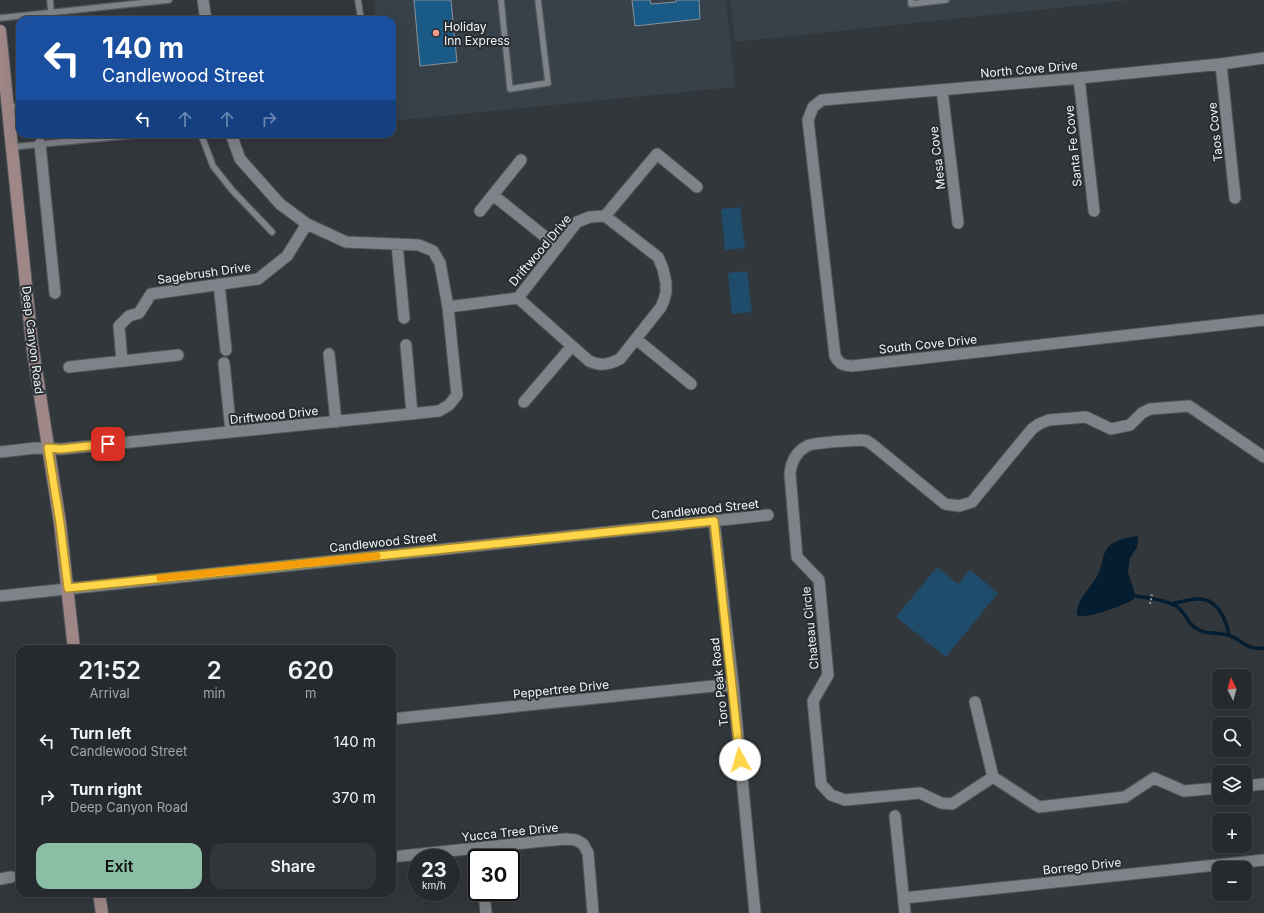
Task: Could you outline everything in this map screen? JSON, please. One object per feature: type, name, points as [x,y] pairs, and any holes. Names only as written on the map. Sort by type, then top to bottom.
[{"type":"street","points":[[203,0],[205,16]]},
{"type":"street","name":"Deep Canyon Road","points":[[0,31],[5,100],[32,344],[60,523],[74,645]]},
{"type":"street","name":"North Cove Drive","points":[[808,120],[813,107],[822,100],[1079,78],[1221,64],[1264,58]]},
{"type":"street","name":"Taos Cove","points":[[1221,64],[1235,198]]},
{"type":"street","name":"Santa Fe Cove","points":[[1079,78],[1094,211]]},
{"type":"street","name":"Mesa Cove","points":[[942,90],[958,223]]},
{"type":"street","name":"South Cove Drive","points":[[808,120],[835,356],[838,362],[843,365],[852,366],[1264,320]]},
{"type":"street","points":[[232,138],[240,159],[280,204],[307,224],[346,242],[397,244],[404,318]]},
{"type":"street","points":[[40,144],[55,293]]},
{"type":"street","points":[[605,216],[657,154],[697,187]]},
{"type":"street","points":[[480,210],[521,160]]},
{"type":"street","points":[[493,195],[558,247]]},
{"type":"street","name":"Driftwood Drive","points":[[448,307],[518,298],[577,222],[590,217],[605,216],[658,257],[664,269],[666,292],[661,307],[620,359],[610,364],[596,364],[589,361],[518,298]]},
{"type":"street","name":"Sagebrush Drive","points":[[122,361],[119,326],[129,316],[139,313],[151,294],[258,279],[287,256],[307,224]]},
{"type":"street","name":"Driftwood Drive","points":[[0,452],[35,448],[61,449],[439,411],[449,405],[457,395],[448,307],[440,263],[433,251],[419,245],[397,244]]},
{"type":"street","points":[[219,284],[226,350]]},
{"type":"street","points":[[636,339],[690,384]]},
{"type":"street","points":[[406,345],[412,414]]},
{"type":"street","points":[[524,402],[572,346]]},
{"type":"street","points":[[329,354],[336,422]]},
{"type":"street","points":[[69,367],[178,355]]},
{"type":"street","points":[[224,363],[231,432]]},
{"type":"street","name":"Chateau Circle","points":[[993,777],[952,804],[941,803],[920,793],[844,800],[831,795],[821,784],[813,701],[828,675],[819,580],[797,557],[790,466],[798,453],[808,445],[861,440],[867,441],[945,504],[958,506],[972,502],[1032,429],[1049,420],[1086,417],[1111,429],[1130,425],[1142,413],[1150,409],[1189,406],[1264,457]]},
{"type":"street","name":"Candlewood Street","points":[[0,596],[768,515]]},
{"type":"street","name":"Toro Peak Road","points":[[714,521],[733,684],[755,913]]},
{"type":"street","name":"Peppertree Drive","points":[[396,719],[733,684]]},
{"type":"street","points":[[975,702],[993,777],[1039,807],[1125,798],[1154,778],[1184,791],[1212,789]]},
{"type":"street","points":[[1252,785],[1264,784]]},
{"type":"street","points":[[895,816],[905,913]]},
{"type":"street","name":"Yucca Tree Drive","points":[[505,849],[566,839],[576,840],[582,844],[588,853],[593,913]]},
{"type":"street","name":"Yucca Tree Drive","points":[[396,857],[468,854]]},
{"type":"street","name":"Borrego Drive","points":[[904,898],[1264,860]]},
{"type":"street","points":[[100,897],[102,913]]},
{"type":"street","points":[[485,901],[486,913]]},
{"type":"lane","points":[[50,0],[51,12]]},
{"type":"lane","points":[[17,16],[167,0]]},
{"type":"lane","points":[[358,0],[360,16]]},
{"type":"lane","points":[[501,0],[510,89],[548,84],[538,0]]},
{"type":"lane","points":[[911,0],[911,4],[946,0]]},
{"type":"lane","points":[[0,18],[16,16]]},
{"type":"lane","points":[[5,100],[16,104]]},
{"type":"lane","points":[[11,147],[103,138]]},
{"type":"lane","points":[[202,138],[213,166],[232,190],[272,232]]},
{"type":"path","points":[[1150,604],[1152,594]]},
{"type":"shaded area","points":[[374,0],[726,0],[735,87],[396,121],[396,16],[376,16]]},
{"type":"shaded area","points":[[730,0],[1132,0],[735,42]]},
{"type":"shaded area","points":[[740,207],[745,248],[725,250],[721,209]]},
{"type":"shaded area","points":[[747,271],[752,312],[732,314],[728,273]]},
{"type":"shaded area","points":[[1138,536],[1137,547],[1130,558],[1128,572],[1135,594],[1134,599],[1123,605],[1097,614],[1082,616],[1077,615],[1079,603],[1098,575],[1107,548],[1119,540]]},
{"type":"shaded area","points":[[937,567],[958,584],[970,570],[998,593],[946,657],[896,617]]},
{"type":"building","name":"Holiday Inn Express","points":[[414,0],[451,0],[457,62],[420,66]]},
{"type":"building","points":[[632,0],[650,0],[651,4],[676,2],[676,0],[699,0],[700,19],[635,26]]},
{"type":"waterway","points":[[1135,596],[1160,600],[1174,605],[1183,612],[1198,630],[1227,635],[1253,648],[1264,648]]},
{"type":"waterway","points":[[1174,603],[1196,599],[1209,601],[1223,616],[1229,635]]},
{"type":"slow traffic","points":[[160,578],[377,556]]},
{"type":"place","name":"Holiday Inn Express","points":[[436,33]]},
{"type":"route","points":[[108,444],[61,449],[48,448],[60,523],[68,588],[714,521],[733,684],[740,760]]}]
